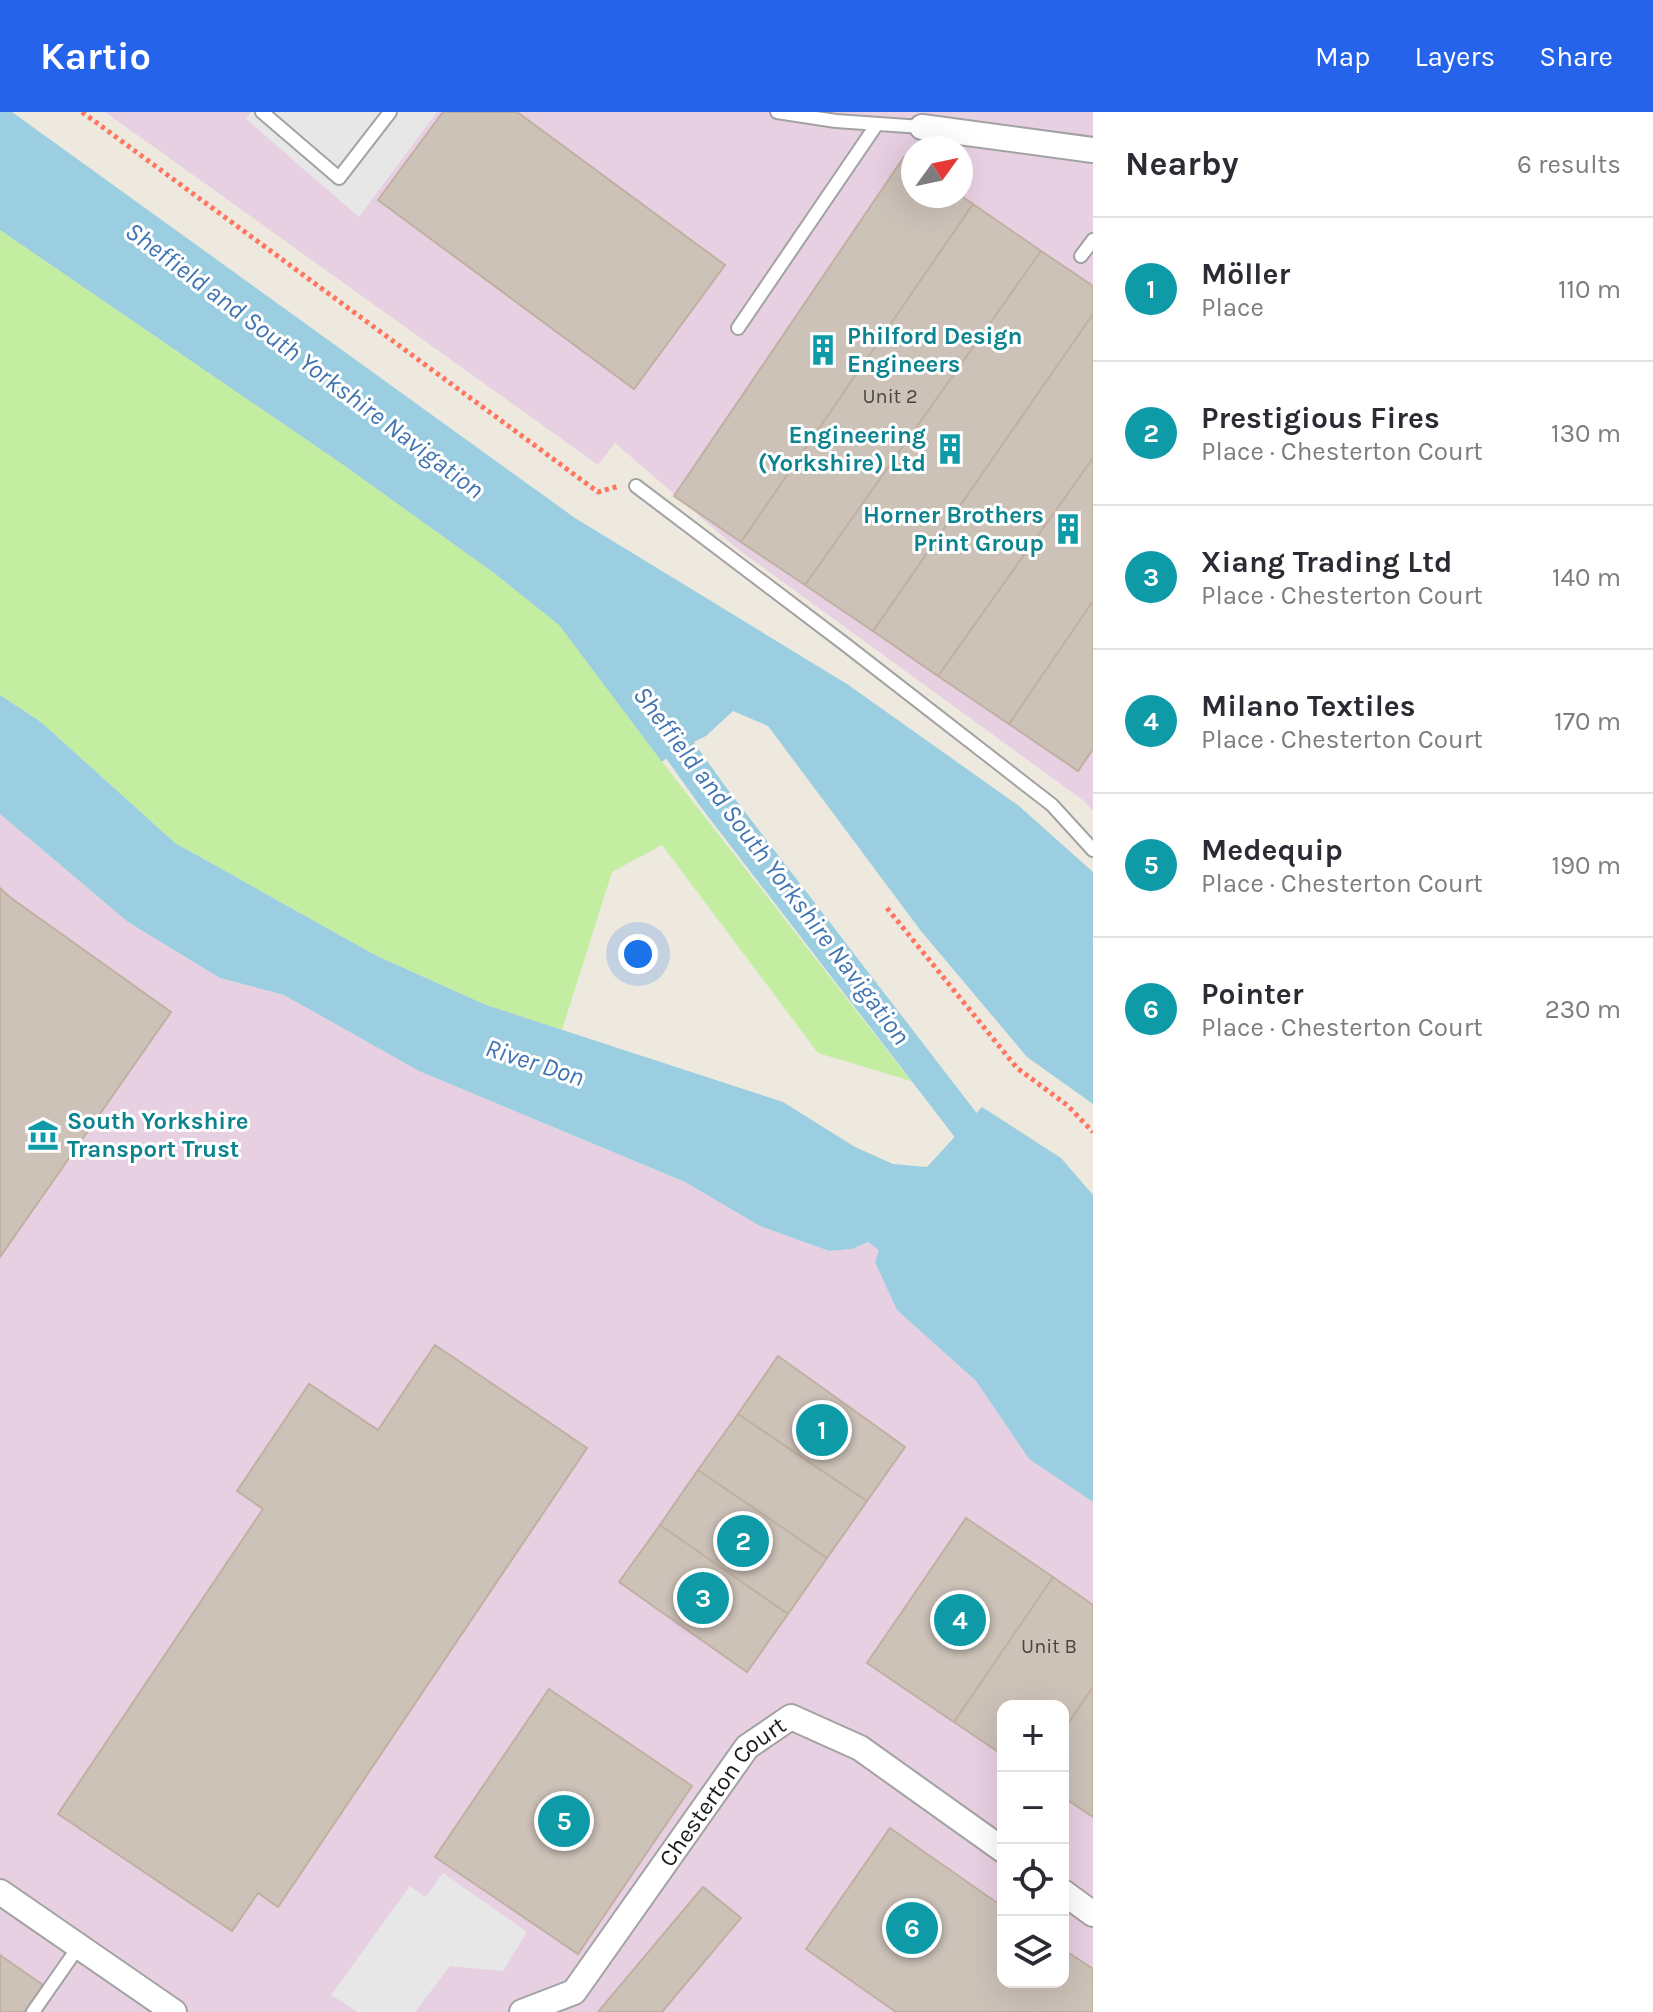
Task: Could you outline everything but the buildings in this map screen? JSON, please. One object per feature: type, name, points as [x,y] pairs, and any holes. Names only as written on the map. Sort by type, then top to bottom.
[{"type":"street","points":[[922,127],[1093,150]]},
{"type":"street","name":"Chesterton Court","points":[[522,2012],[574,1992],[747,1747],[791,1717],[860,1748],[997,1846]]},
{"type":"street","points":[[0,1892],[174,2012]]},
{"type":"street","points":[[1069,1896],[1093,1914]]},
{"type":"lane","points":[[262,112],[339,178],[390,112]]},
{"type":"lane","points":[[777,112],[922,127]]},
{"type":"lane","points":[[738,328],[877,124]]},
{"type":"lane","points":[[1081,256],[1093,240]]},
{"type":"lane","points":[[636,486],[1052,805],[1093,850]]},
{"type":"lane","points":[[33,2012],[79,1946]]},
{"type":"path","points":[[82,112],[598,492],[629,483],[636,486]]},
{"type":"path","points":[[887,908],[1017,1068],[1067,1105],[1093,1132]]},
{"type":"shaded area","points":[[105,112],[1093,112],[1093,811],[1084,801],[735,547],[615,443],[598,465]]},
{"type":"shaded area","points":[[251,112],[437,112],[359,217],[246,119]]},
{"type":"shaded area","points":[[0,814],[128,922],[220,978],[284,995],[419,1071],[685,1182],[760,1226],[829,1251],[852,1249],[868,1242],[880,1250],[897,1310],[976,1381],[1029,1459],[1093,1502],[1093,2012],[0,2012]]},
{"type":"shaded area","points":[[443,1873],[527,1932],[503,1971],[450,1966],[415,2012],[358,2012],[331,1995],[410,1886],[426,1897]]},
{"type":"green space","points":[[0,230],[342,464],[494,573],[559,625],[911,1081],[818,1053],[662,845],[612,872],[562,1030],[486,1005],[375,955],[175,843],[41,722],[0,695]]},
{"type":"water","points":[[0,112],[12,112],[575,518],[847,684],[1019,806],[1093,872],[1093,1104],[1027,1057],[921,931],[768,726],[733,711],[706,736],[675,751],[662,762],[559,625],[494,573],[342,464],[0,230]]},
{"type":"water","name":"River Don","points":[[0,695],[41,722],[175,843],[375,955],[486,1005],[783,1102],[855,1147],[893,1164],[927,1167],[982,1107],[1061,1158],[1093,1195],[1093,1502],[1029,1459],[976,1381],[897,1310],[875,1262],[879,1250],[868,1242],[852,1249],[829,1251],[760,1226],[685,1182],[419,1071],[284,995],[220,978],[128,922],[0,814]]},
{"type":"waterway","name":"Sheffield and South Yorkshire Navigation","points":[[654,714],[714,798],[991,1158]]},
{"type":"place","name":"Philford Design Engineers","points":[[823,350]]},
{"type":"place","name":"Engineering (Yorkshire) Ltd","points":[[950,449]]},
{"type":"place","name":"Horner Brothers Print Group","points":[[1068,529]]},
{"type":"place","name":"South Yorkshire Transport Trust","points":[[43,1135]]},
{"type":"place","name":"Möller","points":[[822,1430]]},
{"type":"place","name":"Prestigious Fires","points":[[743,1541]]},
{"type":"place","name":"Xiang Trading Ltd","points":[[703,1598]]},
{"type":"place","name":"Milano Textiles","points":[[960,1620]]},
{"type":"place","name":"Medequip","points":[[564,1821]]},
{"type":"place","name":"Pointer","points":[[912,1928]]}]
